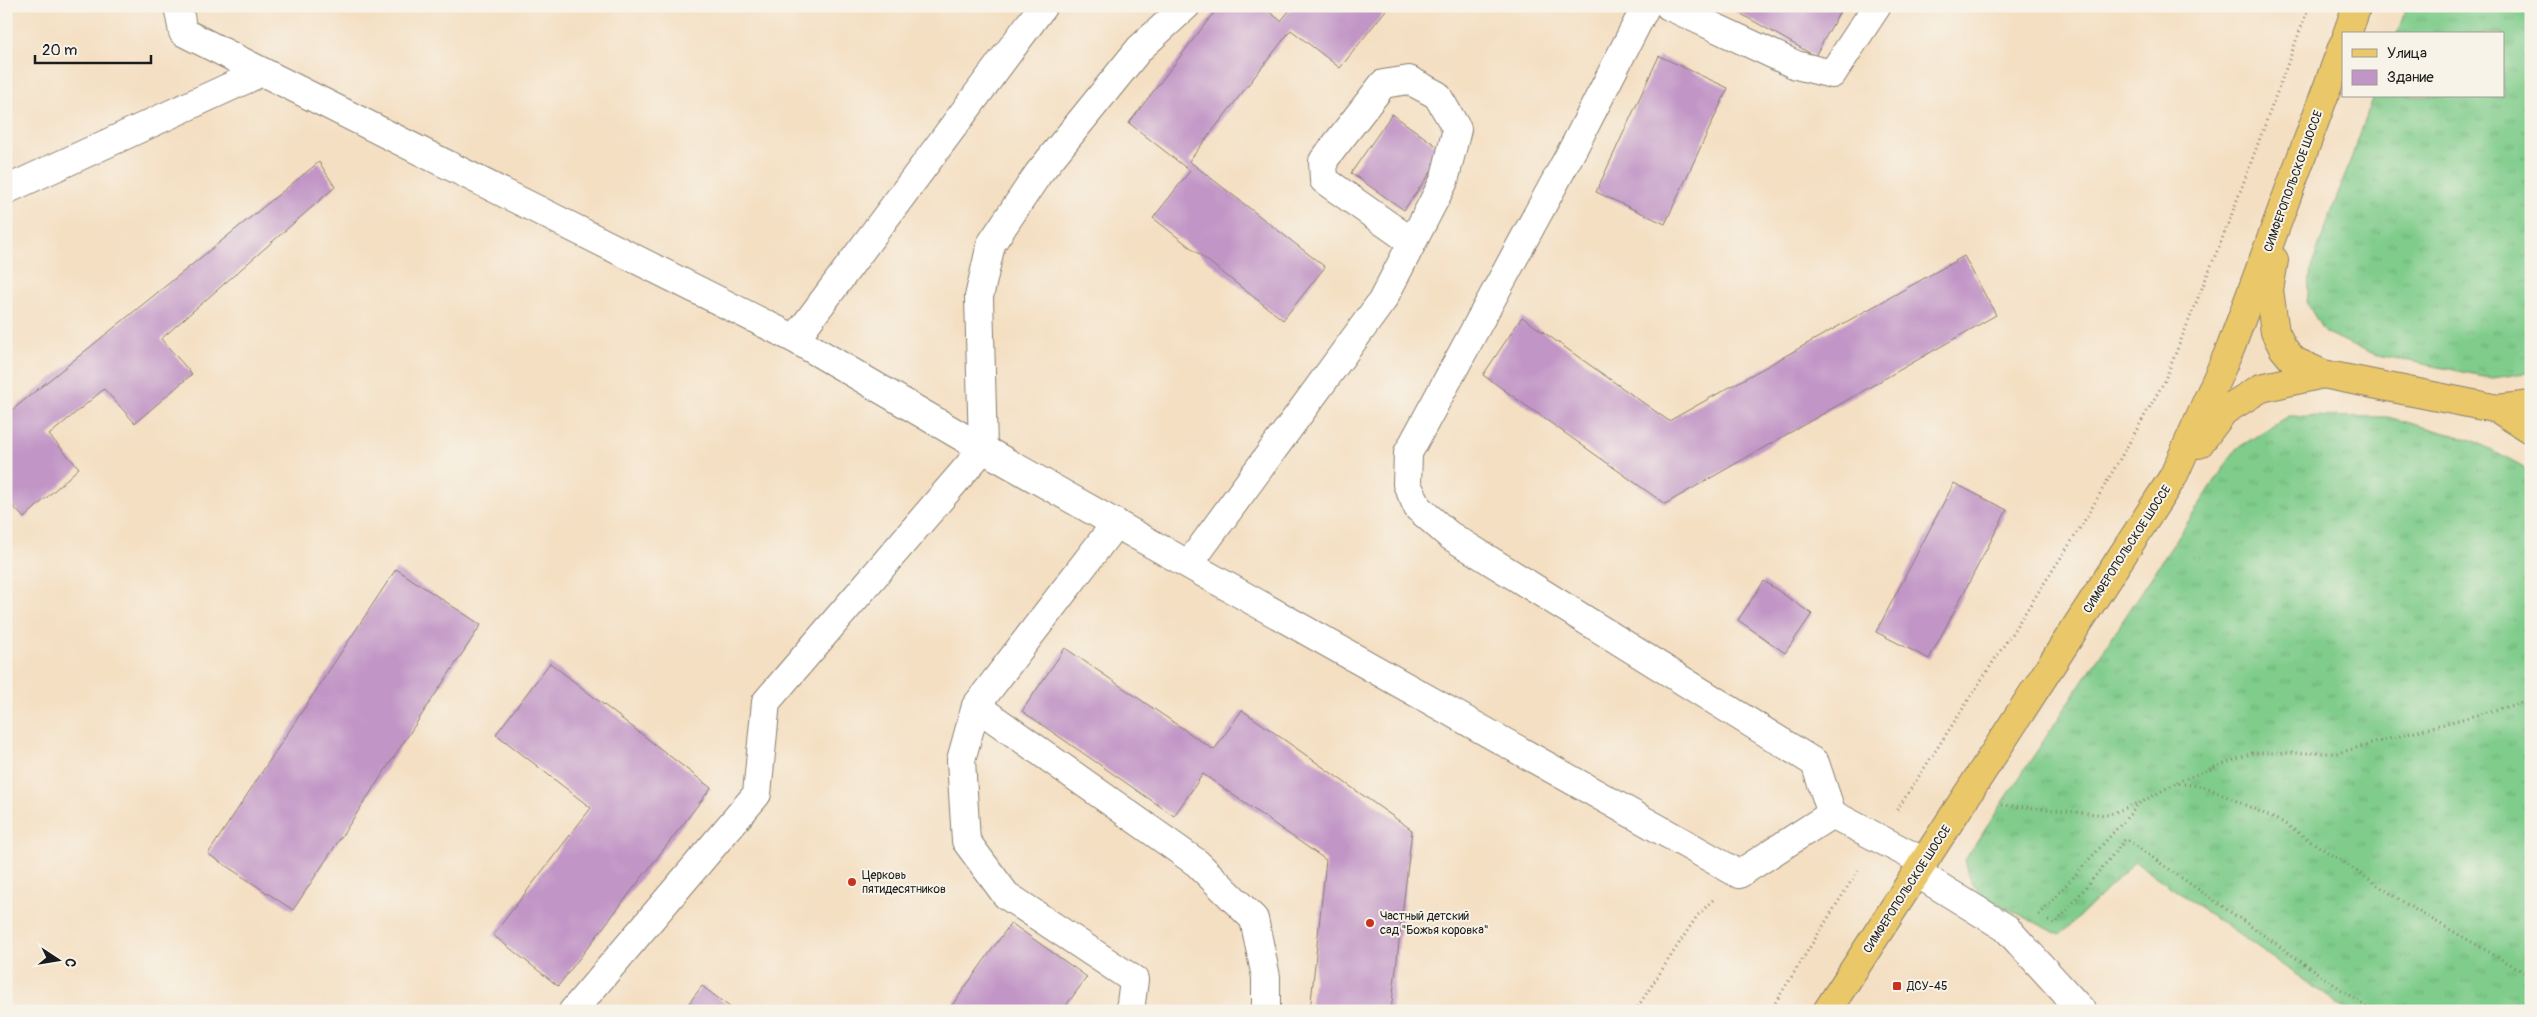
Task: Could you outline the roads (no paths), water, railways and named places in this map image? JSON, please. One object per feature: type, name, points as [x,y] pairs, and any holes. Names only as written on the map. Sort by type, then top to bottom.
[{"type":"main road","points":[[2348,32],[2358,6]]},
{"type":"main road","name":"СИМФЕРОПОЛЬСКОЕ ШОССЕ","points":[[1827,1011],[2173,477],[2231,347],[2342,48]]},
{"type":"main road","points":[[2283,208],[2269,290],[2275,332],[2283,348],[2294,361],[2323,374],[2498,409],[2531,405]]},
{"type":"main road","points":[[2173,477],[2224,412],[2261,388],[2323,374]]},
{"type":"main road","points":[[2498,409],[2531,430]]},
{"type":"street","points":[[178,6],[183,32],[795,338],[983,449],[1116,522],[1739,874],[1832,814]]},
{"type":"street","points":[[795,338],[1043,6]]},
{"type":"street","points":[[573,1011],[757,794],[766,702],[983,449],[979,297],[991,244],[1038,174],[1140,48],[1186,6]]},
{"type":"street","points":[[1646,6],[1575,145],[1408,453],[1407,484],[1418,508],[1449,536],[1815,763],[1832,814],[1878,838],[2006,928],[2082,1011]]},
{"type":"street","points":[[1669,6],[1796,66],[1832,74],[1877,6]]},
{"type":"street","points":[[6,190],[262,72]]},
{"type":"street","points":[[1189,564],[1382,301],[1444,181],[1457,129],[1437,95],[1409,80],[1383,84],[1323,161],[1324,180],[1412,242]]},
{"type":"street","points":[[1116,522],[976,706],[961,760],[966,841],[1006,895],[1134,980],[1130,1011]]},
{"type":"street","points":[[976,706],[1196,863],[1254,919],[1266,977],[1266,1011]]},
{"type":"place","name":"Церковь пятидесятников","points":[[852,882]]},
{"type":"place","name":"Частный детский сад \"Божья коровка\"","points":[[1370,923]]},
{"type":"place","name":"ДСУ-45","points":[[1897,986]]}]
